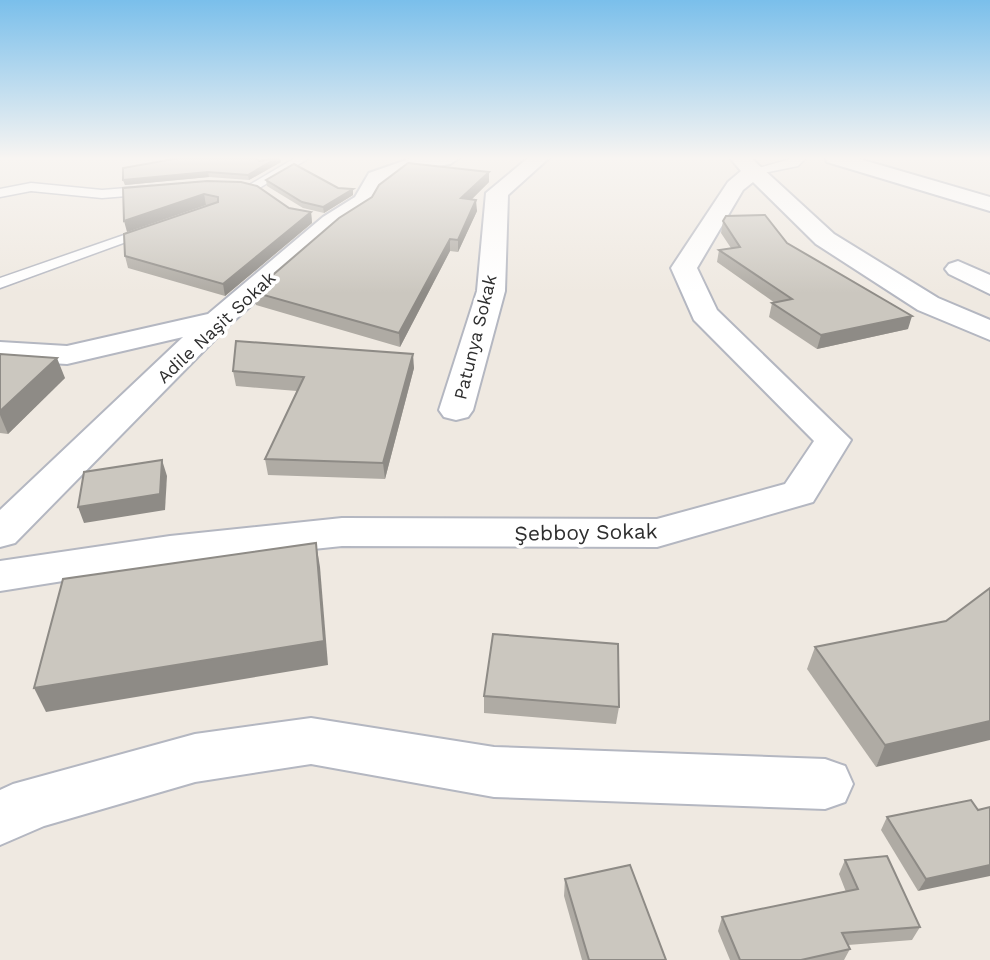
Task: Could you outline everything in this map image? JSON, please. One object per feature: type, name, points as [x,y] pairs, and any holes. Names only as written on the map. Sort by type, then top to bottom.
[{"type":"street","name":"Adile Naşit Sokak","points":[[0,533],[320,219],[360,203]]},
{"type":"street","name":"Patunya Sokak","points":[[456,410],[491,291],[496,203]]},
{"type":"street","name":"Şebboy Sokak","points":[[0,576],[170,550],[342,532],[657,533],[799,493],[833,440],[704,314],[684,268],[725,203]]},
{"type":"street","points":[[787,203],[825,239],[928,304],[990,331]]},
{"type":"street","points":[[958,269],[990,286]]},
{"type":"street","points":[[0,351],[67,355],[218,320]]},
{"type":"street","points":[[0,818],[33,803],[195,758],[311,741],[494,772],[825,784]]},
{"type":"lane","points":[[0,283],[161,227]]},
{"type":"building","points":[[123,203],[178,203],[124,221]]},
{"type":"building","points":[[216,203],[281,203],[289,208],[311,212],[223,284],[125,256],[124,234]]},
{"type":"building","points":[[305,203],[330,203],[323,207]]},
{"type":"building","points":[[363,203],[475,203],[458,240],[450,239],[399,333],[253,292],[339,218]]},
{"type":"building","points":[[765,215],[787,243],[912,316],[821,335],[772,303],[792,299],[719,250],[740,247],[723,221],[726,216]]},
{"type":"building","points":[[236,341],[413,354],[383,463],[265,459],[304,377],[233,371]]},
{"type":"building","points":[[0,354],[57,358],[0,411]]},
{"type":"building","points":[[162,460],[160,494],[78,507],[84,472]]},
{"type":"building","points":[[316,543],[324,641],[34,688],[63,579]]},
{"type":"building","points":[[990,588],[990,721],[885,745],[815,647],[946,621]]},
{"type":"building","points":[[493,634],[618,644],[619,707],[484,696]]},
{"type":"building","points":[[971,800],[978,810],[990,807],[990,865],[926,879],[887,817]]},
{"type":"building","points":[[887,856],[920,927],[842,933],[850,949],[801,960],[740,960],[722,917],[858,889],[845,860]]},
{"type":"building","points":[[630,865],[666,960],[589,960],[565,879]]}]
